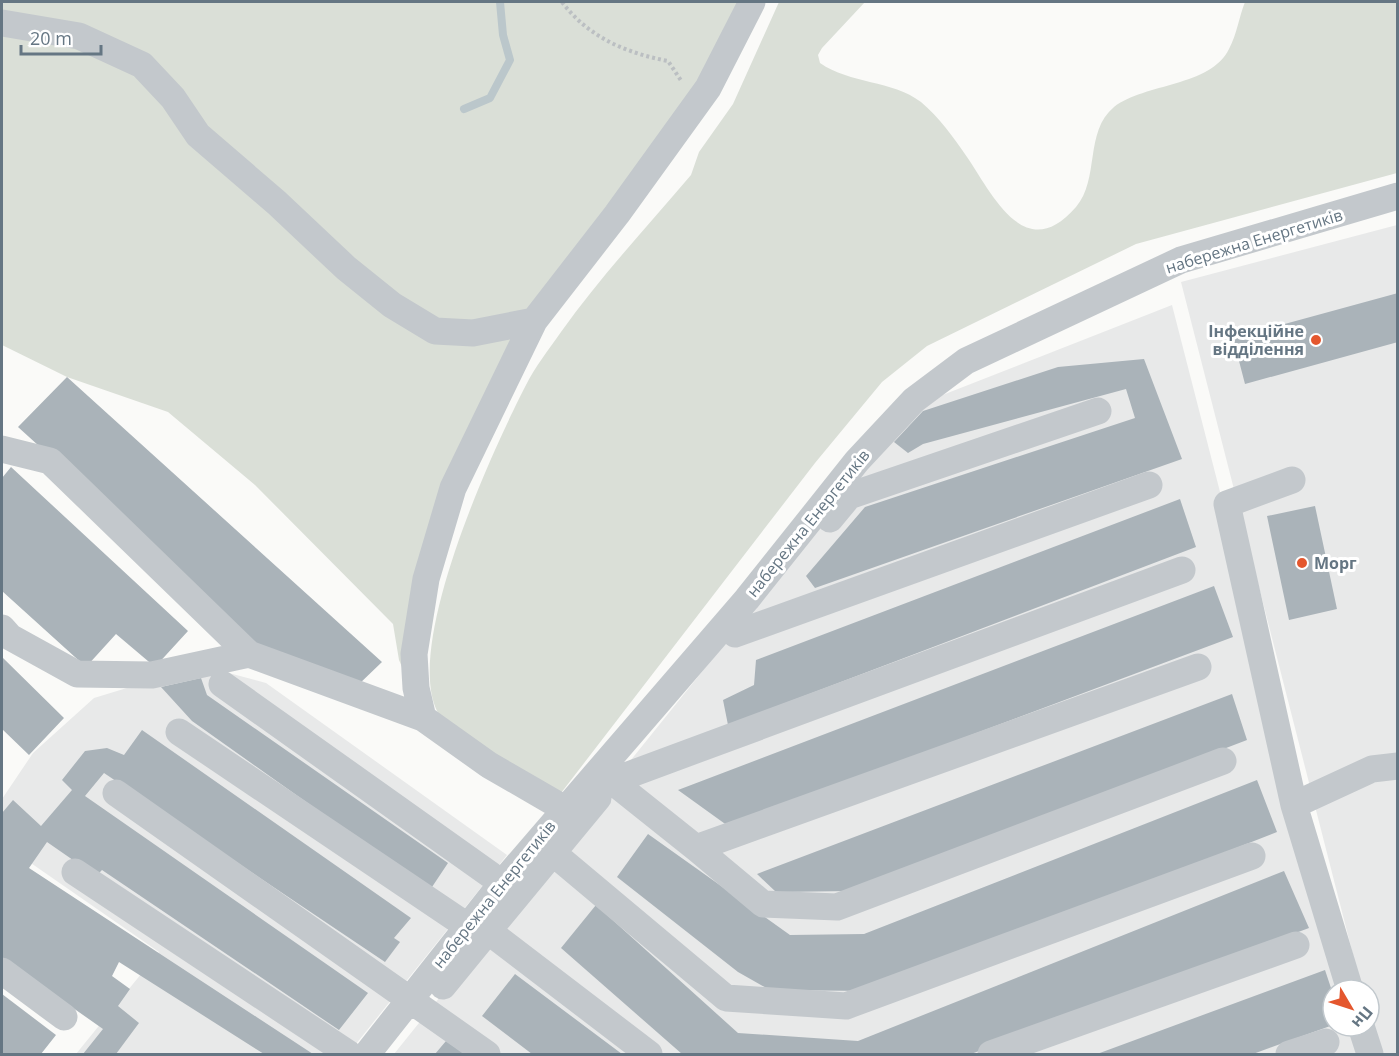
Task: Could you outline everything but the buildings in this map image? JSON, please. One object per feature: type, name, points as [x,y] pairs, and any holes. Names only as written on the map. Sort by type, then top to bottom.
[{"type":"street","points":[[423,718],[416,688],[414,654],[426,579],[453,488],[534,321],[617,214],[700,99],[752,2]]},
{"type":"street","points":[[2,23],[79,36],[142,65],[173,98],[198,135],[277,203],[345,267],[392,305],[435,331],[472,333],[534,321]]},
{"type":"street","name":"набережна Енергетиків","points":[[367,1054],[417,1004],[477,929],[502,883],[747,599],[856,461],[914,400],[966,361],[1181,260],[1398,196]]},
{"type":"street","points":[[477,929],[553,853],[849,496],[1098,411]]},
{"type":"street","points":[[2,449],[50,461],[249,654],[423,718],[489,765],[565,809]]},
{"type":"street","points":[[1292,480],[1227,504],[1294,805],[1346,978]]},
{"type":"street","points":[[735,634],[1149,485]]},
{"type":"street","points":[[612,781],[1182,570]]},
{"type":"street","points":[[2,628],[10,637],[76,674],[152,675],[249,654]]},
{"type":"street","points":[[696,848],[1198,667]]},
{"type":"street","points":[[222,684],[502,883]]},
{"type":"street","points":[[179,732],[477,929],[649,1054]]},
{"type":"street","points":[[612,781],[763,904],[837,907],[1222,761]]},
{"type":"street","points":[[1294,805],[1372,769],[1398,766]]},
{"type":"street","points":[[116,793],[487,1054]]},
{"type":"street","points":[[553,853],[726,998],[846,1006],[1252,856]]},
{"type":"street","points":[[75,872],[349,1054]]},
{"type":"street","points":[[991,1054],[1296,945]]},
{"type":"street","points":[[2,971],[64,1017]]},
{"type":"street","points":[[387,1054],[417,1004]]},
{"type":"street","points":[[1365,1038],[1370,1054]]},
{"type":"street","points":[[1289,1054],[1326,1042]]},
{"type":"path","points":[[562,2],[573,17],[599,38],[643,56],[668,61],[678,78],[700,99]]},
{"type":"shaded area","points":[[2,2],[747,2],[724,46],[565,281],[473,453],[408,681],[399,660],[393,624],[255,485],[168,412],[67,377],[2,345]]},
{"type":"shaded area","points":[[779,2],[865,2],[822,48],[818,55],[820,63],[844,75],[910,95],[921,102],[951,135],[999,205],[1012,218],[1026,227],[1041,229],[1058,223],[1076,207],[1083,196],[1088,183],[1095,142],[1105,117],[1114,107],[1127,99],[1192,78],[1207,71],[1220,61],[1232,43],[1245,2],[1397,2],[1397,173],[1136,244],[927,346],[882,382],[815,463],[561,793],[474,742],[437,711],[430,680],[432,641],[442,595],[456,547],[474,499],[530,378],[576,312],[624,252],[691,175],[699,152],[733,104]]},
{"type":"shaded area","points":[[1397,225],[1397,1054],[1379,1054],[1375,1038],[1381,1038],[1381,978],[1359,978],[1181,282]]},
{"type":"shaded area","points":[[1172,305],[1345,978],[1321,978],[1321,1038],[1361,1038],[1365,1054],[394,1054],[917,405]]},
{"type":"shaded area","points":[[210,668],[266,683],[507,855],[348,1054],[76,1054],[159,952],[2,843],[2,799],[33,753],[94,698],[153,680]]},
{"type":"waterway","points":[[464,109],[490,98],[510,60],[503,35],[500,2]]},
{"type":"place","name":"Інфекційне відділення","points":[[1316,340]]},
{"type":"place","name":"Морг","points":[[1302,563]]}]
